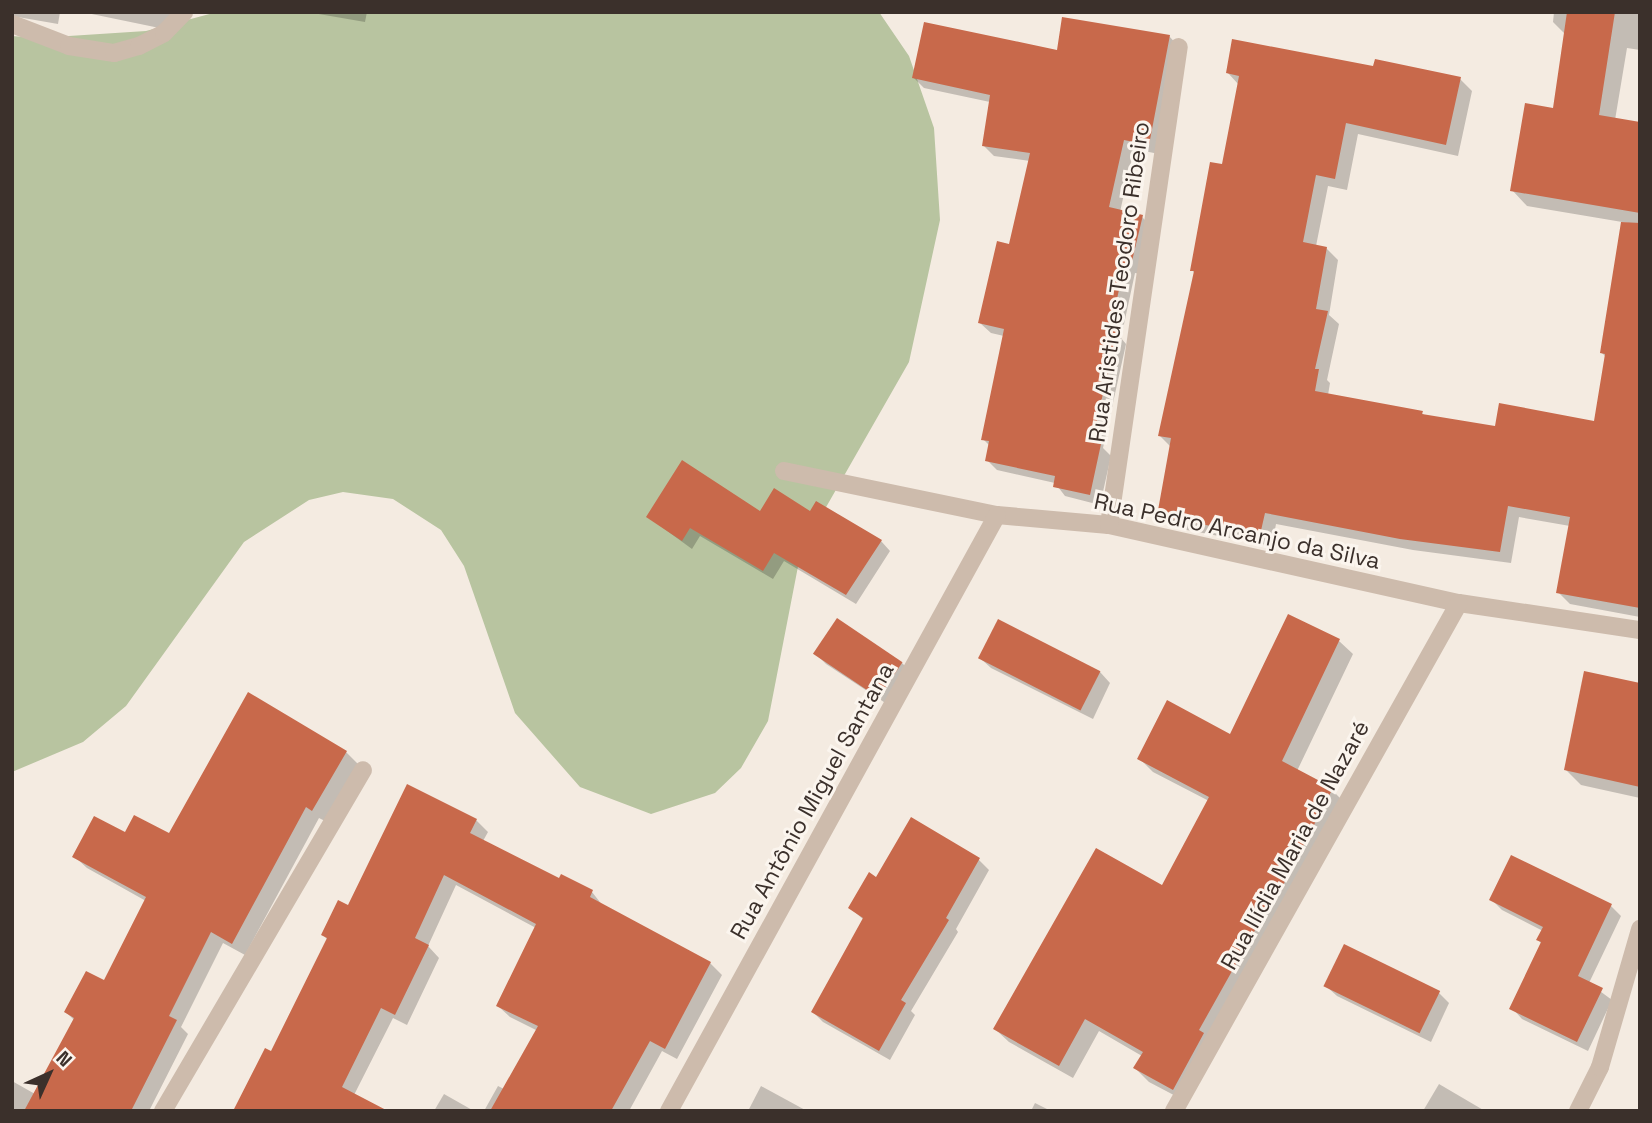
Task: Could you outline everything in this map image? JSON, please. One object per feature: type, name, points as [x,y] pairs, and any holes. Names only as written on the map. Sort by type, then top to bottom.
[{"type":"street","points":[[12,24],[69,46],[114,53],[139,47],[164,33],[184,12]]},
{"type":"street","name":"Rua Aristides Teodoro Ribeiro","points":[[1109,525],[1179,47]]},
{"type":"street","name":"Rua Pedro Arcanjo da Silva","points":[[784,471],[997,515],[1109,525],[1459,603],[1640,630]]},
{"type":"street","name":"Rua Antônio Miguel Santana","points":[[669,1111],[997,515]]},
{"type":"street","name":"Rua Ilídia Maria de Nazaré","points":[[1174,1111],[1459,603]]},
{"type":"street","points":[[163,1111],[363,770]]},
{"type":"street","points":[[1578,1111],[1600,1067],[1640,929]]},
{"type":"green space","points":[[217,12],[879,12],[909,56],[934,128],[940,220],[909,362],[801,551],[768,721],[741,768],[715,793],[651,814],[580,787],[515,713],[464,566],[441,530],[393,499],[343,492],[309,500],[244,542],[126,706],[83,742],[12,772],[12,36],[38,38],[146,31]]},
{"type":"building","points":[[1567,12],[1615,12],[1599,115],[1640,122],[1640,213],[1510,191],[1525,103],[1553,108]]},
{"type":"building","points":[[1062,17],[1170,35],[1149,145],[1124,140],[1109,207],[1143,215],[1132,261],[1130,265],[1125,263],[1110,330],[1117,332],[1092,442],[1101,444],[1090,495],[1053,487],[1055,476],[985,461],[989,441],[981,440],[1004,329],[978,323],[997,241],[1009,244],[1030,153],[982,146],[990,95],[912,78],[924,22],[1057,50]]},
{"type":"building","points":[[1232,39],[1373,66],[1375,59],[1461,77],[1446,145],[1346,123],[1335,179],[1316,175],[1303,242],[1327,247],[1316,309],[1328,311],[1315,369],[1319,369],[1315,391],[1423,411],[1422,414],[1495,426],[1499,403],[1594,421],[1605,354],[1600,353],[1621,222],[1640,223],[1640,608],[1556,593],[1570,517],[1508,506],[1500,552],[1400,539],[1265,513],[1260,535],[1157,516],[1171,438],[1158,436],[1194,271],[1190,271],[1210,162],[1222,164],[1239,76],[1226,73]]},
{"type":"building","points":[[682,460],[760,511],[774,488],[810,511],[816,501],[882,540],[846,595],[774,553],[763,571],[690,528],[682,541],[646,517]]},
{"type":"building","points":[[1288,614],[1340,639],[1282,761],[1333,788],[1280,891],[1278,889],[1199,1030],[1204,1033],[1173,1090],[1133,1068],[1143,1052],[1085,1019],[1059,1066],[993,1029],[1096,848],[1162,885],[1209,797],[1137,759],[1167,700],[1230,734]]},
{"type":"building","points":[[837,618],[902,662],[878,698],[813,654]]},
{"type":"building","points":[[998,619],[1100,671],[1080,710],[978,658]]},
{"type":"building","points":[[1584,671],[1640,683],[1640,787],[1564,770]]},
{"type":"building","points":[[248,692],[347,751],[312,811],[306,807],[232,944],[211,932],[169,1016],[177,1020],[131,1111],[24,1111],[74,1018],[64,1012],[86,971],[104,980],[146,897],[72,857],[94,816],[125,832],[134,815],[169,833]]},
{"type":"building","points":[[407,784],[477,819],[470,833],[559,878],[561,874],[593,890],[590,897],[711,962],[665,1049],[650,1041],[611,1111],[490,1111],[538,1026],[496,1006],[536,924],[444,875],[415,938],[429,945],[395,1015],[381,1008],[342,1087],[388,1111],[233,1111],[265,1048],[271,1051],[327,938],[321,935],[338,900],[348,905]]},
{"type":"building","points":[[911,817],[980,858],[946,918],[949,920],[901,1000],[906,1003],[879,1051],[811,1012],[863,918],[848,908],[869,872],[876,877]]},
{"type":"building","points":[[1511,855],[1612,904],[1578,976],[1603,988],[1577,1042],[1509,1009],[1541,942],[1536,940],[1543,927],[1489,900]]},
{"type":"building","points":[[1344,944],[1440,991],[1420,1033],[1323,986]]}]
